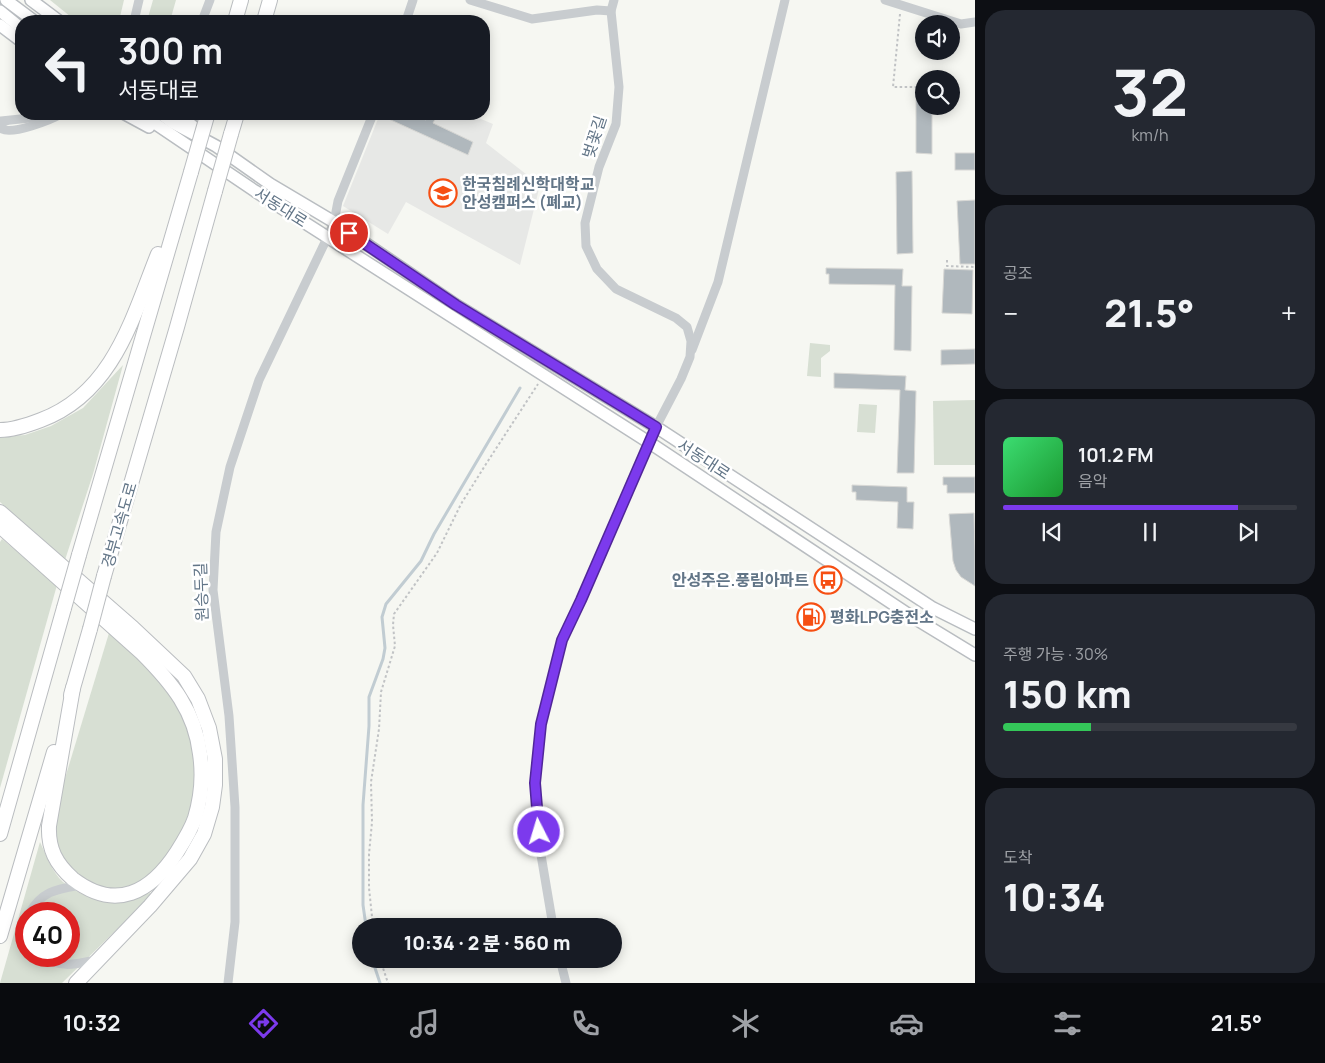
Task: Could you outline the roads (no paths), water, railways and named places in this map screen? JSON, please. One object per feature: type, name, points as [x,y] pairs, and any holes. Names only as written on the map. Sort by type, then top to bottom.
[{"type":"highway","points":[[237,15],[241,0]]},
{"type":"highway","points":[[266,15],[270,0]]},
{"type":"highway","name":"경부고속도로","points":[[0,834],[79,555],[207,120]]},
{"type":"highway","name":"경부고속도로","points":[[0,936],[235,120]]},
{"type":"highway","points":[[0,430],[26,425],[52,416],[72,405],[96,383],[117,353],[191,172]]},
{"type":"highway","points":[[0,512],[171,662],[184,676],[198,699],[209,728],[215,759],[215,785],[212,807],[204,834],[190,859],[169,885],[76,983]]},
{"type":"highway","points":[[0,526],[163,674],[184,704],[198,739],[201,754],[201,774],[194,819],[183,843],[166,868],[146,887],[129,893],[104,895],[82,885],[71,877],[56,861],[49,840],[49,826],[73,688]]},
{"type":"main road","points":[[6,0],[26,15]]},
{"type":"main road","points":[[31,0],[51,15]]},
{"type":"main road","points":[[0,11],[15,23]]},
{"type":"main road","points":[[0,25],[15,36]]},
{"type":"main road","points":[[136,120],[212,162]]},
{"type":"main road","name":"서동대로","points":[[150,120],[255,191],[650,443],[911,616],[975,655]]},
{"type":"main road","name":"서동대로","points":[[169,120],[216,146],[270,184],[334,222],[456,305],[656,427],[926,604],[975,629]]},
{"type":"main road","points":[[185,120],[216,146]]},
{"type":"street","points":[[135,15],[139,0]]},
{"type":"street","points":[[204,15],[210,0]]},
{"type":"street","points":[[408,15],[413,0]]},
{"type":"street","points":[[470,0],[532,19],[598,10],[611,12],[614,0]]},
{"type":"street","points":[[690,357],[718,282],[785,0]]},
{"type":"street","points":[[885,0],[961,24],[975,22]]},
{"type":"street","name":"벚꽃길","points":[[611,12],[619,87],[616,124],[599,168],[585,223],[586,246],[597,270],[616,289],[676,318],[686,327],[691,341],[690,357],[650,443]]},
{"type":"street","points":[[3,121],[1,126],[5,131],[9,131],[49,120]]},
{"type":"street","name":"서동대로","points":[[334,222],[338,201],[370,120]]},
{"type":"street","name":"원승두길","points":[[228,983],[236,922],[235,807],[229,716],[213,590],[216,532],[230,467],[259,380],[334,222]]},
{"type":"street","points":[[552,918],[540,849],[535,783],[541,724],[562,640],[650,443]]},
{"type":"street","points":[[38,902],[57,889],[82,885]]},
{"type":"street","points":[[80,963],[98,960]]},
{"type":"street","points":[[562,968],[566,983]]},
{"type":"waterway","points":[[365,918],[363,905],[363,805],[369,726],[369,697],[383,659],[385,648],[382,617],[386,604],[421,561],[434,534],[520,388]]},
{"type":"waterway","points":[[375,968],[380,983]]},
{"type":"place","name":"한국침례신학대학교 안성캠퍼스 (폐교)","points":[[443,193]]},
{"type":"place","name":"안성주은.풍림아파트","points":[[828,580]]},
{"type":"place","name":"평화LPG충전소","points":[[811,617]]}]
